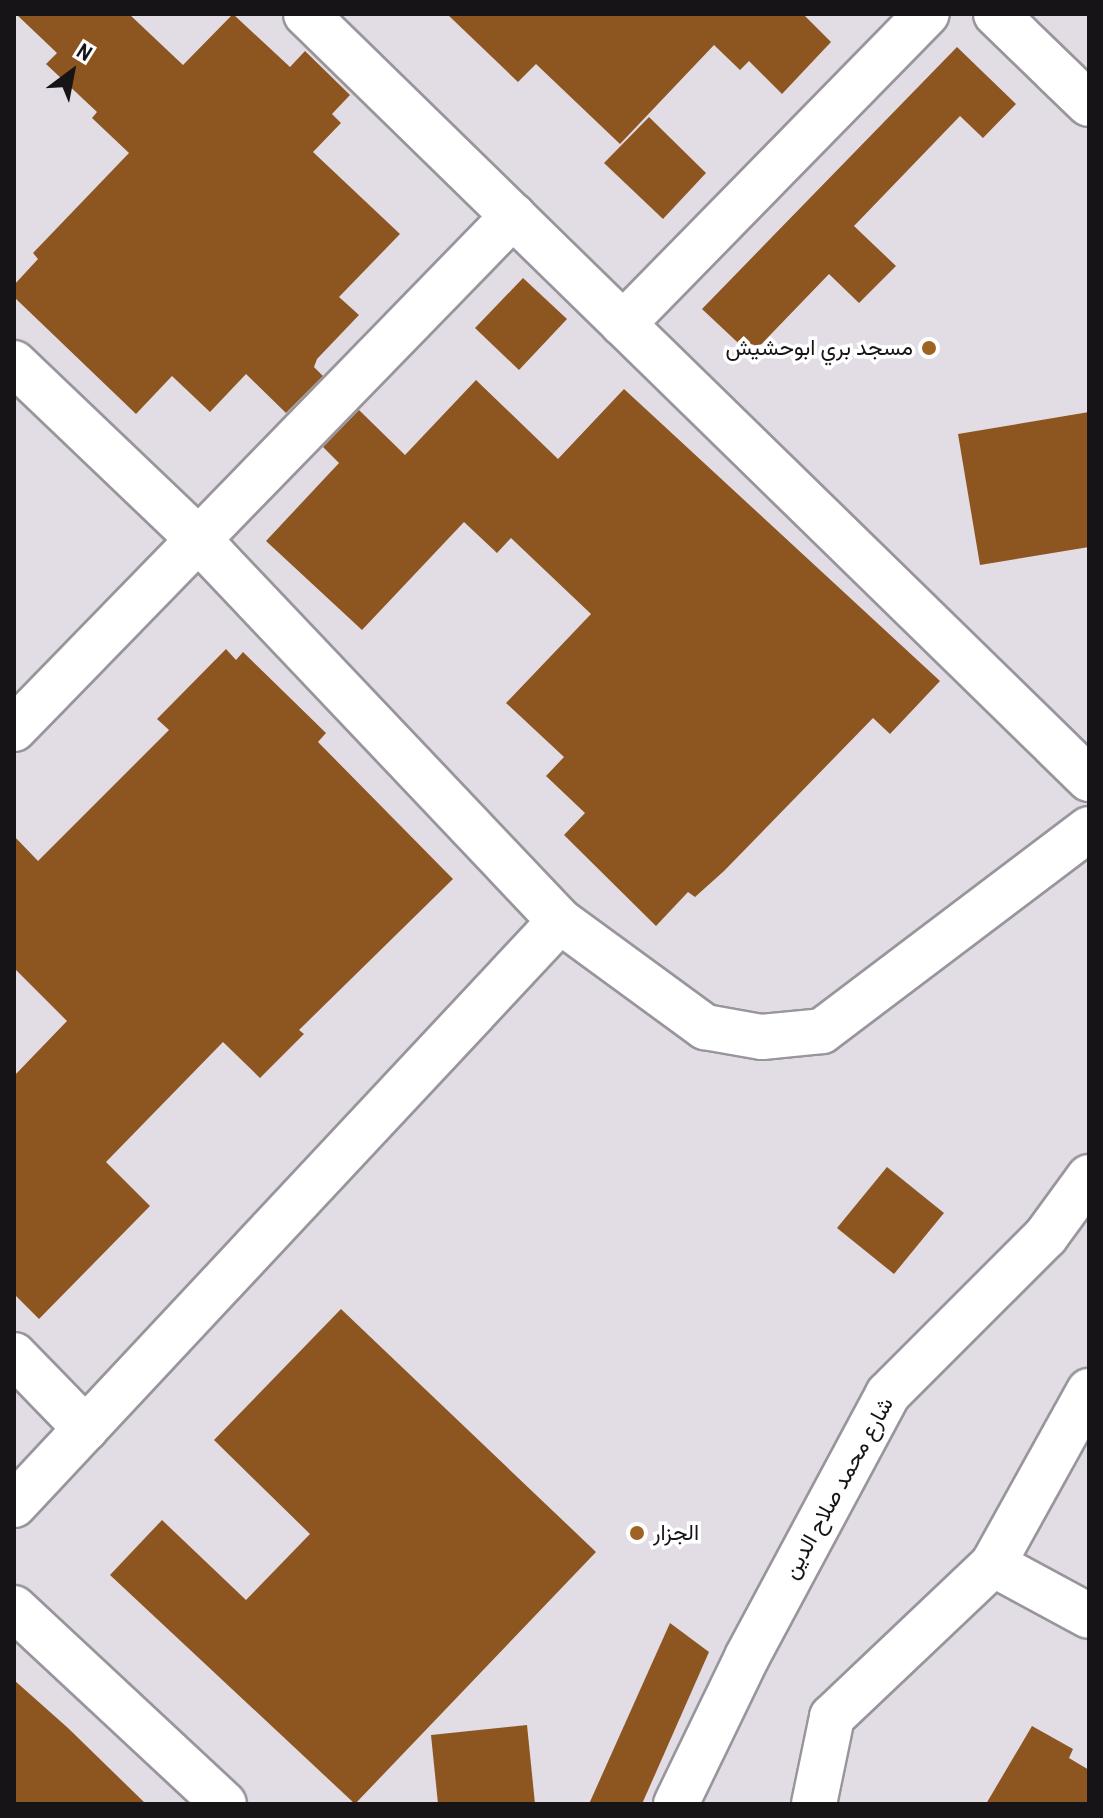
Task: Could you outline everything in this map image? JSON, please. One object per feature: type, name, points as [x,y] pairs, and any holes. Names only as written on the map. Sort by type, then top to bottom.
[{"type":"street","points":[[306,14],[1089,779]]},
{"type":"street","points":[[623,324],[927,14]]},
{"type":"street","points":[[996,14],[1089,104]]},
{"type":"street","points":[[14,729],[513,216]]},
{"type":"street","points":[[14,363],[197,538],[560,921],[705,1027],[762,1037],[822,1031],[1089,829]]},
{"type":"street","points":[[14,1505],[560,921]]},
{"type":"street","name":"شارع محمد صلاح الدين","points":[[676,1804],[747,1657],[888,1394],[1046,1236],[1089,1177]]},
{"type":"street","points":[[14,1355],[86,1429]]},
{"type":"street","points":[[814,1804],[832,1717],[993,1564],[1089,1391]]},
{"type":"street","points":[[993,1564],[1089,1616]]},
{"type":"street","points":[[14,1608],[224,1804]]},
{"type":"building","points":[[16,14],[129,14],[183,65],[233,14],[290,67],[305,51],[350,95],[332,114],[341,123],[313,152],[400,234],[339,297],[359,315],[317,359],[314,367],[323,376],[286,413],[246,374],[210,412],[172,376],[136,414],[14,297],[14,285],[38,259],[33,253],[129,153],[92,118],[97,112],[46,64],[57,53]]},
{"type":"building","points":[[447,14],[803,14],[831,42],[782,94],[749,61],[740,70],[714,45],[620,144],[536,64],[518,82]]},
{"type":"building","points":[[957,47],[1016,104],[983,138],[960,116],[854,226],[896,266],[859,303],[829,274],[751,355],[702,309]]},
{"type":"building","points":[[649,117],[706,173],[663,219],[604,163]]},
{"type":"building","points":[[523,278],[567,319],[519,370],[475,328]]},
{"type":"building","points":[[476,380],[558,459],[624,389],[940,681],[890,734],[873,718],[724,871],[695,897],[688,892],[656,926],[564,835],[585,813],[546,776],[564,757],[506,703],[591,614],[511,538],[497,553],[464,522],[362,630],[266,541],[339,463],[323,447],[359,410],[405,455]]},
{"type":"building","points":[[1089,412],[1089,547],[980,565],[958,434]]},
{"type":"building","points":[[226,649],[236,660],[243,652],[326,733],[318,742],[453,879],[299,1030],[304,1034],[260,1078],[223,1042],[106,1162],[150,1206],[39,1319],[14,1294],[14,1076],[67,1021],[14,968],[14,836],[38,861],[169,730],[157,719]]},
{"type":"building","points":[[887,1167],[944,1213],[894,1274],[837,1228]]},
{"type":"building","points":[[341,1309],[596,1552],[355,1804],[110,1575],[162,1520],[246,1600],[310,1534],[214,1440]]},
{"type":"building","points":[[670,1623],[709,1652],[642,1804],[589,1804]]},
{"type":"building","points":[[14,1680],[68,1728],[146,1804],[14,1804]]},
{"type":"building","points":[[527,1725],[535,1804],[438,1804],[431,1735]]},
{"type":"building","points":[[1032,1726],[1073,1749],[1069,1758],[1089,1770],[1089,1804],[986,1804]]},
{"type":"place","name":"مسجد بري ابوحشيش","points":[[929,348]]},
{"type":"place","name":"الجزار","points":[[637,1533]]}]
